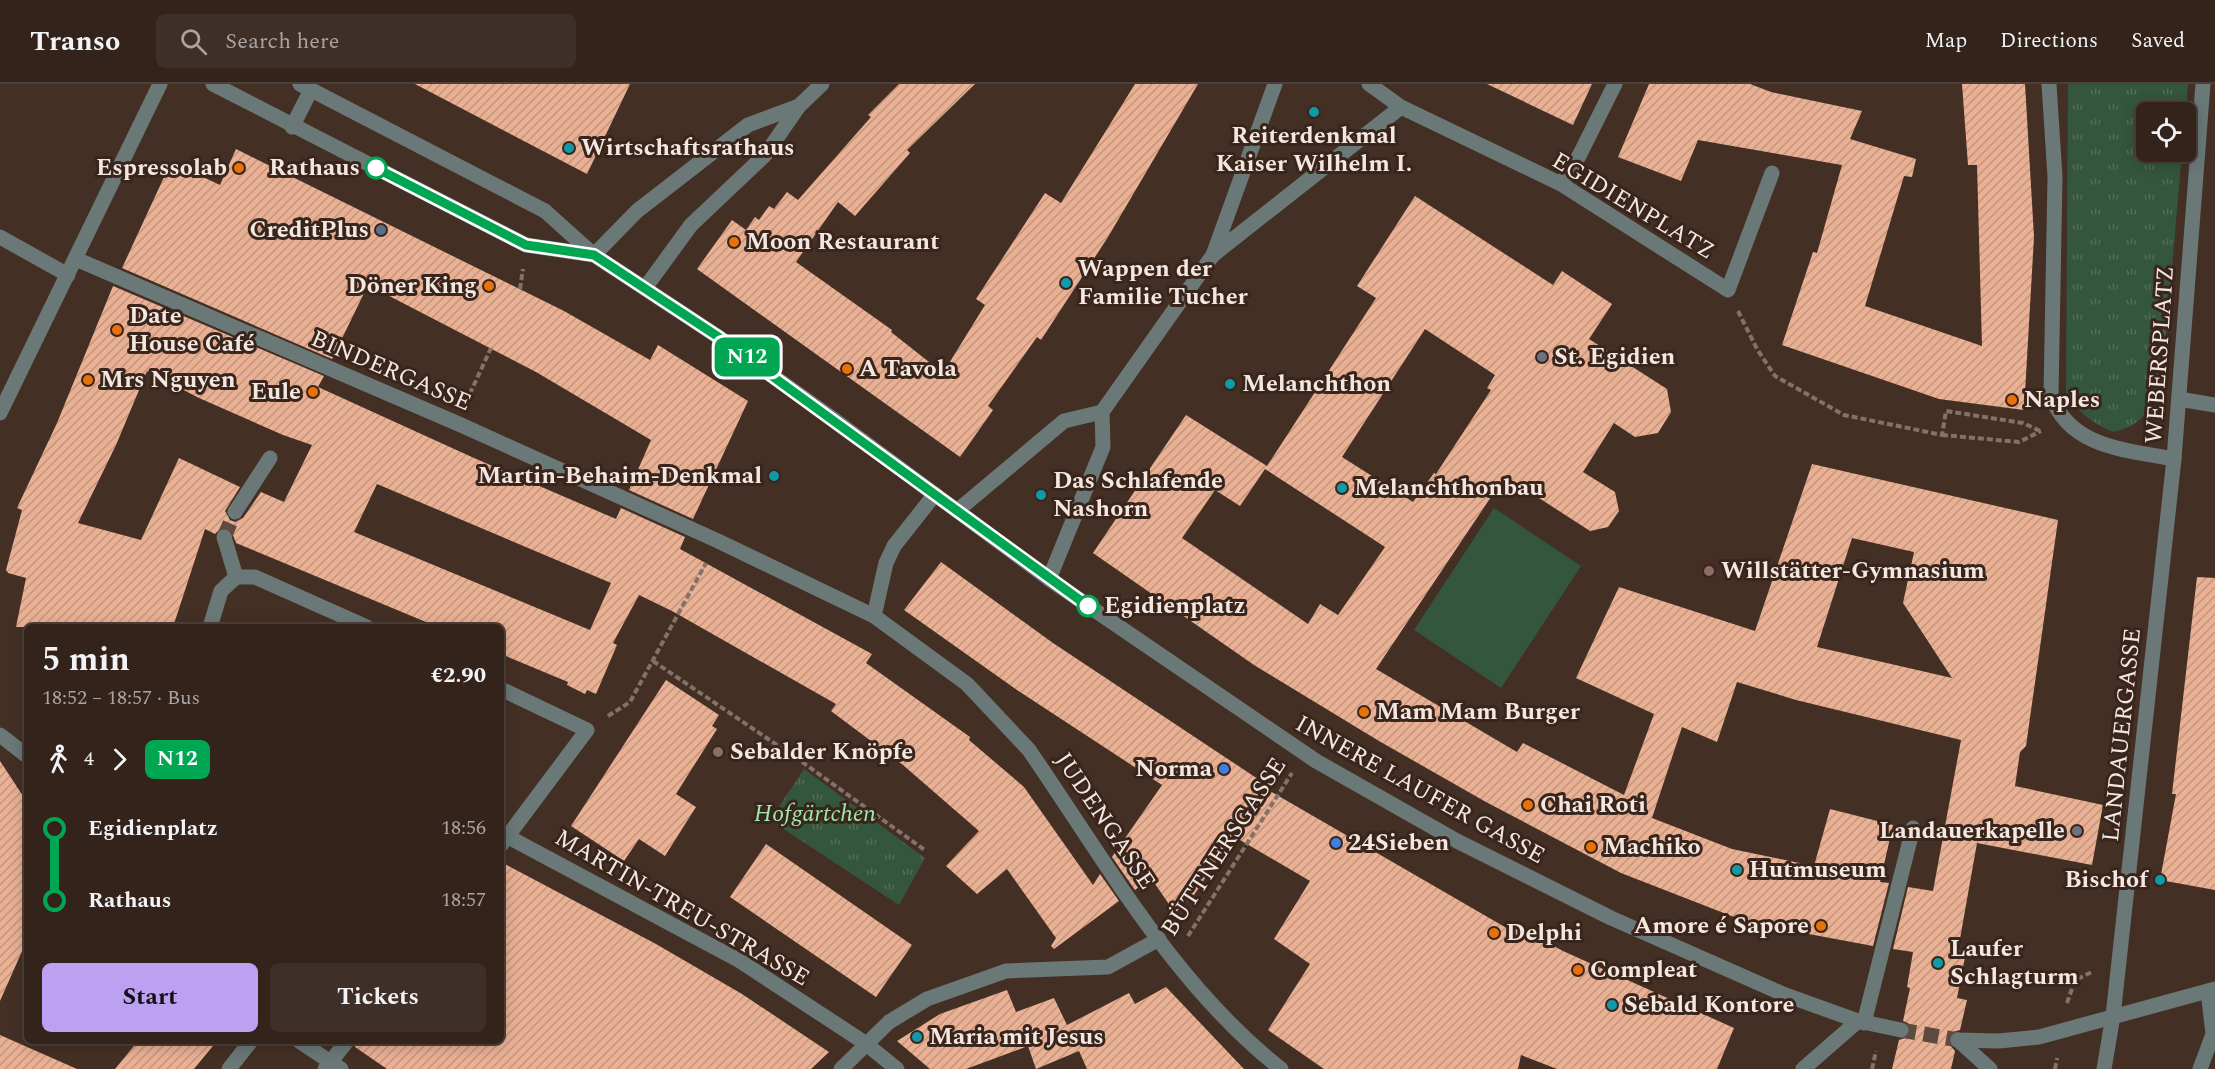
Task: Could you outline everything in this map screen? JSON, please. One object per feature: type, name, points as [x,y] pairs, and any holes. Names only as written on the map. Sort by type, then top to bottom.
[{"type":"street","points":[[0,413],[160,84]]},
{"type":"street","points":[[213,84],[292,127],[526,245],[594,255],[637,211],[748,125],[799,106]]},
{"type":"street","points":[[645,288],[678,240],[765,155],[799,106],[822,84]]},
{"type":"street","points":[[1049,579],[1103,447],[1102,412],[1213,255],[1275,84]]},
{"type":"street","name":"EGIDIENPLATZ","points":[[1369,84],[1401,107],[1561,184],[1728,291],[1772,173]]},
{"type":"street","points":[[1561,184],[1579,156],[1615,84]]},
{"type":"street","name":"WEBERSPLATZ","points":[[2049,84],[2055,177],[2051,395],[2062,418],[2082,435],[2109,446],[2174,459],[2209,101],[2204,84]]},
{"type":"street","points":[[292,127],[306,87]]},
{"type":"street","name":"INNERE LAUFER GASSE","points":[[306,87],[545,211],[594,255],[717,336],[1049,579],[1304,753],[1457,841],[1611,918],[1763,986],[1861,1022],[1901,1030]]},
{"type":"street","points":[[1213,255],[1401,107]]},
{"type":"street","points":[[0,237],[68,275]]},
{"type":"street","name":"BINDERGASSE","points":[[76,259],[718,541]]},
{"type":"street","points":[[2179,399],[2215,405]]},
{"type":"street","points":[[957,511],[1064,421],[1102,412]]},
{"type":"street","points":[[235,512],[270,458]]},
{"type":"street","name":"LANDAUERGASSE","points":[[2104,1069],[2114,1016],[2174,459]]},
{"type":"street","points":[[874,616],[886,563],[894,546],[935,494]]},
{"type":"street","points":[[224,537],[236,577]]},
{"type":"street","name":"JUDENGASSE","points":[[718,541],[874,616],[967,684],[1029,750],[1173,959],[1250,1044],[1281,1069]]},
{"type":"street","points":[[211,624],[221,591],[236,577],[255,577],[360,624]]},
{"type":"street","points":[[504,690],[587,730],[504,837]]},
{"type":"street","points":[[0,735],[24,754]]},
{"type":"street","points":[[1803,1069],[1861,1022],[1913,828]]},
{"type":"street","name":"MARTIN-TREU-STRASSE","points":[[504,839],[740,962],[865,1043],[897,1069]]},
{"type":"street","points":[[841,1069],[889,1022],[927,999],[1006,970],[1108,967],[1158,939]]},
{"type":"street","points":[[1990,1069],[1958,1040],[1999,1041],[2039,1037],[2212,990],[2213,1034],[2200,1069]]},
{"type":"street","points":[[229,1069],[249,1044]]},
{"type":"street","points":[[303,1044],[332,1067],[345,1044]]},
{"type":"path","points":[[1728,291],[1757,349],[1775,376],[1844,415],[1942,435],[2019,442],[2041,431],[2022,423],[1946,411],[1942,435]]},
{"type":"path","points":[[478,375],[491,348]]},
{"type":"path","points":[[587,730],[630,702],[718,541]]},
{"type":"path","points":[[653,661],[802,762],[926,851]]},
{"type":"path","name":"BÜTTNERSGASSE","points":[[1173,959],[1304,753]]},
{"type":"green space","points":[[2068,84],[2188,84],[2187,102],[2136,102],[2136,162],[2181,162],[2162,383],[2154,401],[2138,421],[2113,432],[2087,417],[2066,394]]},
{"type":"green space","points":[[1494,508],[1581,566],[1501,688],[1414,630]]},
{"type":"green space","name":"Hofgärtchen","points":[[804,769],[925,858],[899,905],[770,820]]},
{"type":"building","name":"Wirtschaftsrathaus","points":[[415,84],[630,84],[587,174]]},
{"type":"building","points":[[899,84],[975,84],[907,150],[910,153],[855,216],[838,202],[796,262],[892,330],[891,332],[943,373],[985,305],[976,299],[1045,193],[1061,203],[1135,84],[1198,84],[1108,237],[1041,340],[1037,337],[988,406],[993,410],[960,457],[697,269],[732,220],[746,230],[755,217],[759,220],[769,206],[774,209],[787,192],[798,200],[871,117],[868,115]]},
{"type":"building","points":[[1487,84],[1592,84],[1573,125]]},
{"type":"building","points":[[1649,84],[1750,84],[1771,92],[1862,111],[1850,139],[1916,159],[1912,177],[1904,176],[1865,306],[1982,346],[1977,165],[1968,165],[1962,84],[2025,84],[2034,237],[2024,410],[1939,399],[1782,345],[1813,252],[1817,253],[1842,165],[1698,140],[1681,181],[1618,157]]},
{"type":"building","points":[[236,149],[564,311],[650,360],[658,345],[748,401],[693,519],[629,490],[651,440],[536,372],[368,285],[332,359],[122,268],[171,162],[220,185]]},
{"type":"building","points":[[1415,196],[1553,285],[1562,271],[1612,304],[1589,339],[1667,389],[1671,412],[1658,433],[1635,437],[1614,423],[1583,472],[1615,492],[1619,511],[1608,527],[1590,531],[1505,476],[1376,669],[1517,752],[1523,743],[1624,795],[1654,714],[1576,678],[1619,587],[1755,631],[1812,464],[2058,520],[2026,746],[2020,752],[2015,786],[2103,805],[2092,865],[1977,843],[1958,950],[1966,952],[1957,998],[1967,1000],[1960,1030],[1953,1032],[1949,1037],[1949,1044],[1955,1051],[1951,1069],[1892,1069],[1899,1040],[1908,1037],[1911,1031],[1908,1023],[1903,1021],[1910,988],[1907,987],[1913,952],[1893,949],[1908,887],[1933,891],[1961,740],[1796,700],[1737,682],[1717,742],[1682,727],[1652,818],[1732,849],[1814,866],[1830,809],[1893,825],[1880,882],[1889,883],[1873,946],[1733,920],[1734,917],[1621,873],[1486,802],[1379,741],[1254,665],[1093,553],[1186,415],[1267,466],[1376,298],[1357,286]],"holes":[[[1425,329],[1495,375],[1487,388],[1491,390],[1436,474],[1434,473],[1413,502],[1342,457]],[[1265,469],[1385,547],[1338,615],[1320,604],[1308,624],[1182,538],[1215,490],[1240,506]],[[1852,538],[1914,552],[1903,603],[1952,678],[1817,647]]]},
{"type":"building","points":[[113,286],[324,376],[318,387],[474,458],[616,519],[621,508],[685,537],[680,549],[872,654],[866,663],[970,737],[969,740],[1024,787],[1093,885],[1100,874],[1119,901],[1054,949],[1051,946],[1056,938],[1007,869],[977,894],[946,866],[979,831],[903,765],[831,711],[836,704],[672,611],[639,595],[613,643],[617,645],[596,694],[587,690],[585,694],[567,685],[568,682],[504,655],[504,624],[431,624],[236,543],[231,530],[226,527],[221,528],[215,534],[205,529],[174,624],[24,624],[24,627],[16,627],[26,578],[8,573],[6,570],[22,510],[17,508],[57,423]],"holes":[[[147,371],[199,398],[283,435],[312,445],[284,502],[261,492],[243,518],[235,522],[230,520],[225,511],[240,487],[179,458],[141,540],[78,523],[116,445]],[[377,484],[611,583],[590,630],[354,532]]]},
{"type":"building","points":[[941,562],[1053,643],[1267,785],[1265,788],[1510,930],[1513,924],[1563,951],[1734,1028],[1717,1069],[1557,1069],[1521,1055],[1518,1069],[1324,1069],[1268,1030],[1310,964],[1274,939],[1310,881],[1233,836],[1194,895],[1175,913],[1151,878],[1135,890],[1112,857],[1162,785],[1017,690],[904,610]]},
{"type":"building","points":[[2197,577],[2215,578],[2215,890],[2160,880],[2176,794],[2172,794]]},
{"type":"building","points":[[666,680],[719,715],[712,726],[717,729],[676,794],[696,807],[665,856],[639,839],[624,861],[571,826]]},
{"type":"building","points":[[0,761],[24,797],[24,947],[0,1001]]},
{"type":"building","points":[[766,844],[912,945],[876,997],[730,897]]},
{"type":"building","points":[[504,864],[656,944],[742,994],[829,1052],[811,1069],[387,1069],[355,1047],[356,1044],[504,1044]]},
{"type":"building","points":[[1166,987],[1244,1069],[1087,1069],[1079,1051],[1036,1069],[1028,1046],[966,1069],[930,1069],[897,1041],[940,1014],[1007,990],[1016,1012],[1054,998],[1067,1025],[1129,993],[1135,1004]]},
{"type":"building","points":[[0,1035],[77,1069],[0,1069]]},
{"type":"building","points":[[136,1044],[215,1044],[194,1069],[115,1069]]},
{"type":"tunnel","points":[[224,537],[235,512]]},
{"type":"tunnel","points":[[1901,1030],[1958,1040]]},
{"type":"bus line","name":"N12","points":[[376,168],[526,245],[594,255],[717,336],[1088,606]]},
{"type":"place","name":"Reiterdenkmal Kaiser Wilhelm I.","points":[[1314,112]]},
{"type":"place","name":"Wirtschaftsrathaus","points":[[569,148]]},
{"type":"place","name":"Espressolab","points":[[239,168]]},
{"type":"place","name":"Rathaus","points":[[376,168]]},
{"type":"place","name":"CreditPlus","points":[[381,230]]},
{"type":"place","name":"Moon Restaurant","points":[[734,242]]},
{"type":"place","name":"Wappen der Familie Tucher","points":[[1066,283]]},
{"type":"place","name":"Döner King","points":[[489,286]]},
{"type":"place","name":"Date House Café","points":[[117,330]]},
{"type":"place","name":"St. Egidien","points":[[1542,357]]},
{"type":"place","name":"A Tavola","points":[[847,369]]},
{"type":"place","name":"Mrs Nguyen","points":[[88,380]]},
{"type":"place","name":"Melanchthon","points":[[1230,384]]},
{"type":"place","name":"Eule","points":[[313,392]]},
{"type":"place","name":"Naples","points":[[2012,400]]},
{"type":"place","name":"Martin-Behaim-Denkmal","points":[[774,476]]},
{"type":"place","name":"Melanchthonbau","points":[[1342,488]]},
{"type":"place","name":"Das Schlafende Nashorn","points":[[1041,495]]},
{"type":"place","name":"Willstätter-Gymnasium","points":[[1709,571]]},
{"type":"place","name":"Egidienplatz","points":[[1088,606]]},
{"type":"place","name":"Mam Mam Burger","points":[[1364,712]]},
{"type":"place","name":"Sebalder Knöpfe","points":[[718,752]]},
{"type":"place","name":"Norma","points":[[1224,769]]},
{"type":"place","name":"Chai Roti","points":[[1528,805]]},
{"type":"place","name":"Landauerkapelle","points":[[2077,831]]},
{"type":"place","name":"24Sieben","points":[[1336,843]]},
{"type":"place","name":"Machiko","points":[[1591,847]]},
{"type":"place","name":"Hutmuseum","points":[[1737,870]]},
{"type":"place","name":"Bischof","points":[[2160,880]]},
{"type":"place","name":"Amore é Sapore","points":[[1821,926]]},
{"type":"place","name":"Delphi","points":[[1494,933]]},
{"type":"place","name":"Laufer Schlagturm","points":[[1938,963]]},
{"type":"place","name":"Compleat","points":[[1578,970]]},
{"type":"place","name":"Sebald Kontore","points":[[1612,1005]]},
{"type":"place","name":"Maria mit Jesus","points":[[917,1037]]}]
